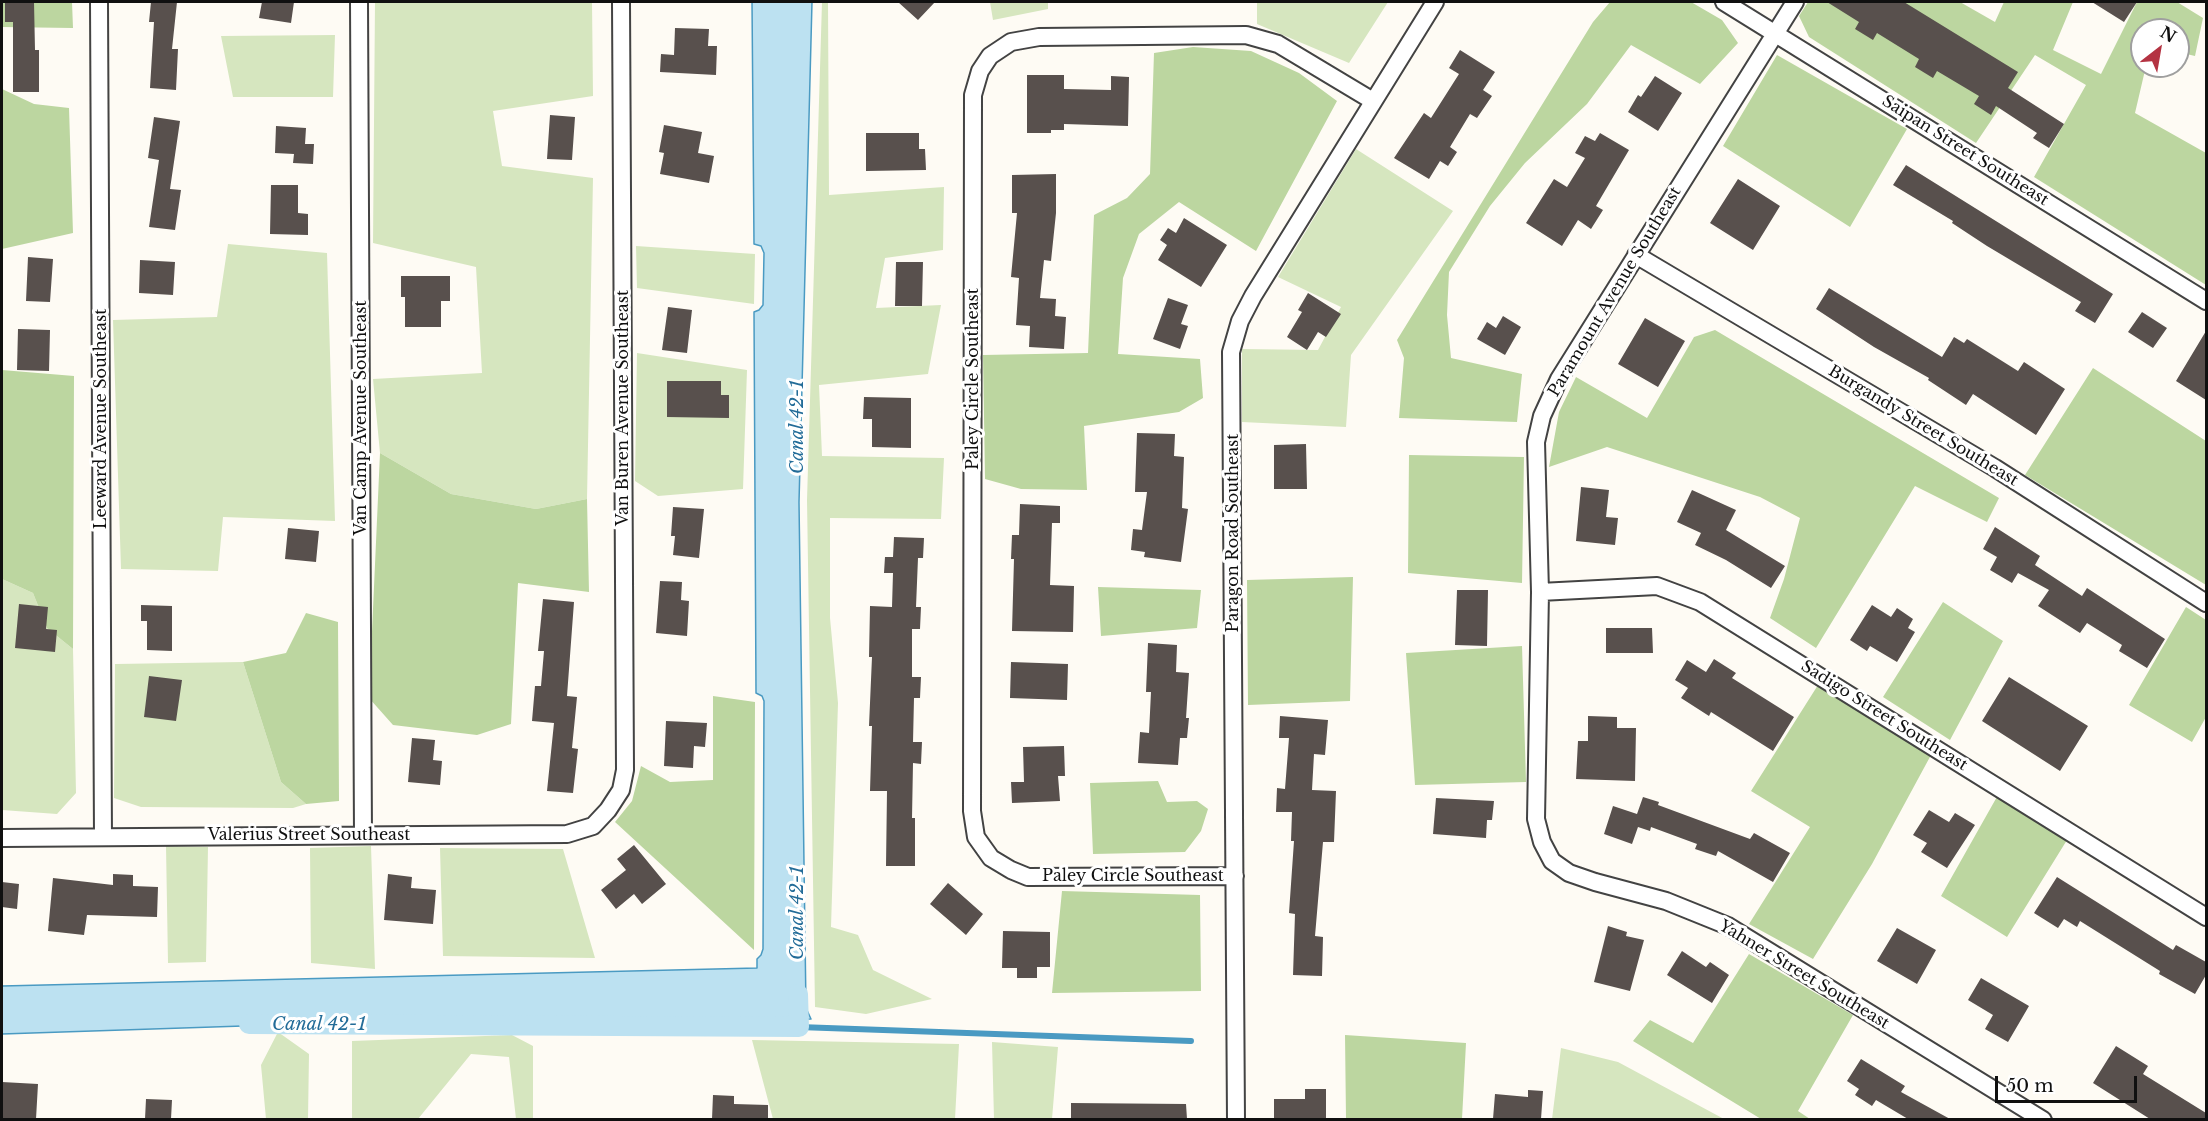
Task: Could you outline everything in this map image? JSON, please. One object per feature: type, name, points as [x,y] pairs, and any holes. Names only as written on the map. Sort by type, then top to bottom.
[{"type":"street","name":"Leeward Avenue Southeast","points":[[99,2],[103,837]]},
{"type":"street","name":"Van Camp Avenue Southeast","points":[[358,2],[363,835]]},
{"type":"street","name":"Van Buren Avenue Southeast","points":[[608,810],[621,790],[625,770],[621,2]]},
{"type":"street","name":"Paragon Road Southeast","points":[[1236,1119],[1231,352],[1240,321],[1253,296],[1435,2]]},
{"type":"street","name":"Saipan Street Southeast","points":[[1724,2],[2206,301]]},
{"type":"street","name":"Paramount Avenue Southeast","points":[[1552,861],[1542,842],[1536,819],[1540,592],[1536,442],[1542,416],[1559,379],[1794,2]]},
{"type":"street","name":"Paley Circle Southeast","points":[[1235,876],[1028,877],[991,858],[976,837],[972,811],[973,95],[980,71],[990,56],[1011,42],[1038,37],[1246,34],[1278,44],[1373,101]]},
{"type":"street","name":"Burgandy Street Southeast","points":[[1636,255],[1995,468],[2206,603]]},
{"type":"street","name":"Sadigo Street Southeast","points":[[1540,592],[1658,586],[1700,602],[2206,917]]},
{"type":"street","name":"Valerius Street Southeast","points":[[2,838],[567,834],[594,826],[608,810]]},
{"type":"street","name":"Yahner Street Southeast","points":[[1552,861],[1569,873],[1666,901],[1728,926],[2043,1119]]},
{"type":"green space","points":[[2,2],[72,2],[73,28],[2,27]]},
{"type":"green space","points":[[375,2],[592,2],[593,96],[493,111],[502,166],[593,178],[587,499],[536,509],[451,494],[380,453],[373,379],[482,373],[476,267],[373,243]]},
{"type":"green space","points":[[822,2],[828,2],[829,195],[944,187],[943,250],[885,258],[876,308],[941,305],[928,374],[819,385],[822,456],[944,458],[941,519],[830,518],[830,618],[838,703],[831,927],[858,935],[873,970],[932,999],[866,1014],[815,1007],[807,500]]},
{"type":"green space","points":[[990,2],[1048,2],[1048,9],[993,20]]},
{"type":"green space","points":[[1257,2],[1388,2],[1349,63],[1257,24]]},
{"type":"green space","points":[[1610,2],[1691,2],[1722,20],[1738,43],[1700,84],[1631,45],[1587,104],[1525,163],[1490,206],[1449,272],[1447,315],[1451,358],[1522,374],[1517,422],[1399,418],[1404,358],[1397,340],[1593,22]]},
{"type":"green space","points":[[1808,2],[1960,2],[1995,22],[2004,2],[2073,2],[2053,50],[2101,74],[2137,2],[2177,2],[2203,18],[2195,56],[2190,55],[2190,18],[2130,18],[2130,78],[2143,78],[2135,113],[2206,153],[2206,285],[2034,177],[2086,85],[2035,55],[1976,143],[1809,37],[1799,16]]},
{"type":"green space","points":[[335,35],[333,97],[233,97],[221,36]]},
{"type":"green space","points":[[1193,47],[1251,51],[1299,73],[1337,101],[1256,251],[1179,202],[1139,234],[1123,278],[1118,354],[1200,359],[1203,398],[1179,412],[1084,426],[1087,490],[1021,489],[985,479],[983,355],[1088,353],[1094,215],[1127,198],[1150,174],[1154,53]]},
{"type":"green space","points":[[1777,55],[1907,129],[1850,227],[1723,146]]},
{"type":"green space","points":[[2,89],[34,104],[69,108],[73,233],[2,249]]},
{"type":"green space","points":[[1356,149],[1453,211],[1351,355],[1346,427],[1242,422],[1242,349],[1318,350],[1341,307],[1278,277]]},
{"type":"green space","points":[[228,244],[327,253],[335,521],[223,517],[218,571],[121,569],[113,320],[217,317]]},
{"type":"green space","points":[[636,246],[755,254],[754,304],[637,288]]},
{"type":"green space","points":[[1715,330],[1999,498],[1987,522],[1915,486],[1816,648],[1770,618],[1784,579],[1800,518],[1760,497],[1607,447],[1549,467],[1559,412],[1576,377],[1647,418],[1694,337]]},
{"type":"green space","points":[[637,353],[747,370],[743,489],[658,496],[635,481]]},
{"type":"green space","points":[[2093,368],[2206,441],[2206,585],[2025,475]]},
{"type":"green space","points":[[2,370],[74,376],[73,649],[47,628],[33,593],[2,579]]},
{"type":"green space","points":[[380,453],[451,494],[536,509],[587,499],[589,592],[518,583],[511,724],[477,735],[393,725],[369,698]]},
{"type":"green space","points":[[1409,455],[1524,457],[1522,583],[1408,573]]},
{"type":"green space","points":[[1353,577],[1350,701],[1248,705],[1247,580]]},
{"type":"green space","points":[[2,579],[33,593],[47,628],[73,649],[76,793],[57,814],[2,810]]},
{"type":"green space","points":[[1098,587],[1201,590],[1197,628],[1101,636]]},
{"type":"green space","points":[[1943,602],[2003,641],[1950,740],[1883,697]]},
{"type":"green space","points":[[2186,607],[2206,620],[2206,717],[2192,742],[2129,705]]},
{"type":"green space","points":[[306,613],[338,622],[339,801],[306,804],[281,782],[243,662],[286,653]]},
{"type":"green space","points":[[1522,646],[1526,782],[1415,785],[1406,653]]},
{"type":"green space","points":[[243,662],[281,782],[306,804],[293,808],[141,807],[114,798],[115,664]]},
{"type":"green space","points":[[1818,685],[1931,755],[1872,864],[1813,959],[1749,924],[1810,827],[1751,791]]},
{"type":"green space","points":[[713,696],[755,702],[754,950],[615,822],[632,801],[641,766],[670,782],[713,780]]},
{"type":"green space","points":[[1158,781],[1167,802],[1197,801],[1208,809],[1201,831],[1185,852],[1093,854],[1090,783]]},
{"type":"green space","points":[[1998,795],[2067,840],[2007,937],[1941,896]]},
{"type":"green space","points":[[166,846],[208,847],[206,962],[168,963]]},
{"type":"green space","points":[[371,846],[375,969],[311,963],[310,848]]},
{"type":"green space","points":[[440,848],[563,849],[595,958],[443,956]]},
{"type":"green space","points":[[1062,891],[1200,895],[1201,991],[1052,993]]},
{"type":"green space","points":[[1749,954],[1853,1015],[1798,1111],[1810,1119],[1761,1119],[1633,1041],[1650,1020],[1693,1043]]},
{"type":"green space","points":[[278,1032],[309,1054],[308,1119],[266,1119],[261,1065]]},
{"type":"green space","points":[[512,1035],[533,1046],[533,1119],[516,1119],[509,1057],[471,1054],[418,1119],[352,1119],[352,1041]]},
{"type":"green space","points":[[1345,1035],[1466,1043],[1462,1119],[1346,1119]]},
{"type":"green space","points":[[752,1040],[959,1044],[955,1119],[773,1119]]},
{"type":"green space","points":[[992,1042],[1058,1047],[1052,1119],[994,1119]]},
{"type":"green space","points":[[1561,1048],[1618,1062],[1724,1119],[1552,1119]]},
{"type":"water","points":[[752,2],[812,2],[799,502],[806,1008],[811,1019],[285,1025],[278,1023],[2,1034],[2,986],[757,968],[757,959],[763,949],[764,701],[762,696],[756,693],[754,312],[763,305],[764,253],[761,246],[754,244]]},
{"type":"building","points":[[5,2],[34,2],[35,50],[39,50],[39,92],[13,92],[13,22],[5,22]]},
{"type":"building","points":[[151,2],[177,2],[172,49],[178,49],[176,90],[150,88],[154,22],[149,22]]},
{"type":"building","points":[[262,2],[294,2],[291,23],[259,18]]},
{"type":"building","points":[[898,2],[935,2],[918,20]]},
{"type":"building","points":[[1827,2],[1904,2],[2018,72],[2008,88],[2064,124],[2049,148],[2033,138],[2037,133],[1996,106],[1991,115],[1974,104],[1979,96],[1937,71],[1933,78],[1915,67],[1919,59],[1877,33],[1873,40],[1855,29],[1859,22]]},
{"type":"building","points":[[2092,2],[2137,2],[2124,22]]},
{"type":"building","points":[[675,28],[709,29],[708,46],[717,46],[716,75],[660,72],[661,54],[674,55]]},
{"type":"building","points":[[1460,50],[1495,72],[1483,90],[1492,96],[1477,118],[1470,114],[1450,147],[1457,152],[1448,166],[1440,161],[1429,179],[1394,158],[1424,113],[1431,118],[1459,74],[1449,68]]},
{"type":"building","points":[[1027,75],[1064,75],[1064,89],[1111,90],[1111,76],[1129,77],[1128,126],[1064,124],[1064,130],[1051,130],[1051,133],[1027,133]]},
{"type":"building","points":[[1655,76],[1682,93],[1658,131],[1628,112],[1638,95],[1641,97]]},
{"type":"building","points":[[550,115],[575,117],[572,160],[547,159]]},
{"type":"building","points":[[154,117],[180,121],[170,189],[181,190],[175,230],[149,227],[159,160],[148,158]]},
{"type":"building","points":[[664,125],[702,132],[698,153],[714,156],[709,183],[660,174],[664,153],[659,152]]},
{"type":"building","points":[[276,126],[306,128],[305,144],[314,144],[313,164],[293,163],[294,154],[275,153]]},
{"type":"building","points":[[866,133],[919,133],[919,149],[925,149],[926,170],[866,171]]},
{"type":"building","points":[[1600,133],[1629,150],[1596,206],[1603,210],[1591,229],[1578,220],[1562,246],[1526,223],[1554,179],[1567,187],[1585,158],[1575,153],[1585,136],[1595,141]]},
{"type":"building","points":[[1906,165],[2113,294],[2095,323],[2075,311],[2081,302],[1987,246],[1952,223],[1953,221],[1893,185]]},
{"type":"building","points":[[1056,174],[1056,213],[1051,261],[1044,260],[1040,298],[1056,299],[1055,316],[1066,317],[1064,349],[1029,347],[1030,326],[1016,325],[1019,278],[1011,277],[1017,213],[1012,213],[1012,175]]},
{"type":"building","points":[[1738,179],[1780,206],[1753,250],[1710,223]]},
{"type":"building","points":[[271,185],[298,185],[298,213],[308,214],[308,235],[270,234]]},
{"type":"building","points":[[1184,218],[1227,245],[1201,287],[1158,260],[1167,245],[1160,240],[1168,228],[1176,233]]},
{"type":"building","points":[[28,257],[53,259],[50,302],[26,301]]},
{"type":"building","points":[[140,260],[175,262],[173,295],[139,293]]},
{"type":"building","points":[[896,262],[923,262],[922,306],[895,306]]},
{"type":"building","points":[[401,276],[450,276],[450,301],[441,301],[441,327],[405,327],[405,297],[401,297]]},
{"type":"building","points":[[1829,288],[1942,357],[1954,337],[1964,343],[1967,339],[2018,371],[2024,362],[2065,389],[2036,435],[1973,394],[1966,405],[1928,380],[1929,378],[1874,347],[1816,309]]},
{"type":"building","points":[[1308,293],[1341,314],[1326,337],[1318,332],[1307,350],[1287,337],[1302,312],[1298,310]]},
{"type":"building","points":[[1168,298],[1188,305],[1181,324],[1188,326],[1180,349],[1153,339]]},
{"type":"building","points":[[668,307],[692,310],[687,353],[662,350]]},
{"type":"building","points":[[2142,312],[2167,328],[2153,348],[2128,332]]},
{"type":"building","points":[[1503,316],[1521,327],[1505,355],[1477,339],[1487,322],[1496,328]]},
{"type":"building","points":[[1645,318],[1685,341],[1658,387],[1618,364]]},
{"type":"building","points":[[18,329],[50,330],[49,371],[17,370]]},
{"type":"building","points":[[2206,331],[2206,400],[2176,381]]},
{"type":"building","points":[[667,381],[721,381],[721,395],[729,395],[729,418],[667,417]]},
{"type":"building","points":[[864,397],[911,398],[911,448],[872,447],[872,419],[863,419]]},
{"type":"building","points":[[1137,433],[1175,434],[1174,456],[1184,457],[1182,508],[1188,509],[1181,562],[1144,557],[1145,552],[1131,550],[1133,529],[1142,530],[1147,492],[1135,492]]},
{"type":"building","points":[[1306,444],[1307,489],[1274,489],[1274,445]]},
{"type":"building","points":[[1581,487],[1609,490],[1606,517],[1618,518],[1615,545],[1576,541]]},
{"type":"building","points":[[1692,490],[1736,510],[1726,530],[1785,566],[1771,588],[1726,560],[1695,545],[1701,533],[1677,522]]},
{"type":"building","points":[[1020,504],[1060,506],[1060,523],[1052,523],[1050,585],[1074,586],[1073,632],[1012,631],[1014,559],[1011,559],[1012,535],[1019,535]]},
{"type":"building","points":[[673,507],[704,509],[699,558],[673,555],[675,536],[671,536]]},
{"type":"building","points":[[1995,527],[2040,556],[2035,565],[2082,596],[2087,588],[2165,639],[2147,668],[2119,651],[2122,645],[2087,623],[2080,633],[2038,606],[2049,590],[2018,573],[2012,583],[1990,570],[1997,557],[1983,549]]},
{"type":"building","points":[[288,528],[319,531],[316,562],[285,559]]},
{"type":"building","points":[[894,537],[924,538],[923,558],[918,558],[916,607],[921,607],[920,629],[912,629],[912,677],[921,677],[920,698],[914,698],[913,742],[922,742],[921,764],[913,763],[912,818],[915,818],[915,866],[886,866],[887,791],[870,791],[872,726],[869,726],[872,657],[869,657],[870,606],[892,607],[893,573],[884,573],[885,557],[893,557]]},
{"type":"building","points":[[660,581],[682,582],[681,600],[689,601],[687,636],[656,633]]},
{"type":"building","points":[[1457,590],[1488,590],[1487,646],[1455,645]]},
{"type":"building","points":[[543,599],[574,602],[567,696],[577,697],[572,748],[578,749],[573,793],[547,791],[554,723],[532,721],[535,686],[541,686],[544,651],[538,651]]},
{"type":"building","points":[[19,604],[48,607],[46,629],[57,630],[55,652],[15,648]]},
{"type":"building","points":[[141,605],[172,606],[172,651],[147,650],[147,621],[141,621]]},
{"type":"building","points":[[1872,605],[1891,617],[1897,608],[1913,619],[1908,628],[1915,632],[1897,662],[1870,646],[1867,651],[1850,640]]},
{"type":"building","points":[[1606,628],[1652,628],[1653,653],[1606,653]]},
{"type":"building","points":[[1148,643],[1177,645],[1176,672],[1189,673],[1187,738],[1180,738],[1178,765],[1138,763],[1140,732],[1149,733],[1151,692],[1146,692]]},
{"type":"building","points":[[1714,659],[1736,673],[1732,678],[1794,717],[1773,751],[1711,712],[1709,716],[1681,698],[1688,688],[1675,680],[1687,660],[1706,672]]},
{"type":"building","points":[[1011,662],[1068,664],[1067,700],[1010,698]]},
{"type":"building","points":[[149,676],[182,680],[176,721],[144,717]]},
{"type":"building","points":[[2009,677],[2088,726],[2060,771],[1982,721]]},
{"type":"building","points":[[1280,716],[1328,720],[1325,755],[1314,754],[1312,790],[1336,791],[1334,842],[1323,842],[1315,936],[1323,937],[1322,976],[1293,975],[1295,914],[1289,913],[1294,841],[1291,841],[1292,812],[1276,812],[1277,788],[1285,789],[1289,738],[1279,738]]},
{"type":"building","points":[[1588,716],[1617,717],[1617,728],[1636,728],[1635,781],[1576,779],[1578,741],[1588,741]]},
{"type":"building","points":[[666,721],[707,723],[705,747],[694,746],[693,768],[664,766]]},
{"type":"building","points":[[412,738],[435,740],[433,760],[442,761],[440,785],[408,782]]},
{"type":"building","points":[[1064,746],[1065,776],[1058,776],[1060,801],[1012,803],[1011,782],[1024,782],[1023,747]]},
{"type":"building","points":[[1643,797],[1659,802],[1658,805],[1750,839],[1754,833],[1790,853],[1773,882],[1718,851],[1716,856],[1695,849],[1697,844],[1651,827],[1650,831],[1638,827],[1632,844],[1604,834],[1613,806],[1637,814]]},
{"type":"building","points":[[1436,798],[1494,801],[1492,820],[1487,820],[1486,838],[1433,834]]},
{"type":"building","points":[[1929,810],[1949,822],[1955,813],[1975,825],[1947,868],[1921,852],[1927,843],[1913,835]]},
{"type":"building","points":[[634,845],[666,884],[642,904],[634,894],[616,909],[601,890],[626,870],[617,859]]},
{"type":"building","points":[[113,874],[133,875],[133,886],[158,887],[157,917],[87,915],[84,935],[48,931],[53,878],[113,885]]},
{"type":"building","points":[[388,874],[412,877],[411,888],[436,890],[433,924],[384,920]]},
{"type":"building","points":[[2057,877],[2173,950],[2176,945],[2206,962],[2206,975],[2195,994],[2159,974],[2160,971],[2080,921],[2077,927],[2064,919],[2058,928],[2034,913]]},
{"type":"building","points":[[2,882],[19,884],[17,909],[2,907]]},
{"type":"building","points":[[948,883],[983,914],[966,935],[930,904]]},
{"type":"building","points":[[1608,926],[1627,932],[1626,936],[1644,940],[1630,991],[1594,982]]},
{"type":"building","points":[[1897,928],[1936,950],[1917,984],[1877,961]]},
{"type":"building","points":[[1003,931],[1050,932],[1050,967],[1037,967],[1037,978],[1017,978],[1017,968],[1002,968]]},
{"type":"building","points":[[1682,951],[1706,967],[1710,962],[1729,975],[1712,1003],[1667,975]]},
{"type":"building","points":[[1981,978],[2029,1006],[2008,1042],[1985,1029],[1993,1015],[1968,1000]]},
{"type":"building","points":[[2116,1046],[2148,1066],[2143,1074],[2206,1113],[2206,1119],[2150,1119],[2093,1083]]},
{"type":"building","points":[[1861,1059],[1905,1086],[1901,1092],[1950,1119],[1908,1119],[1876,1100],[1872,1106],[1855,1095],[1859,1089],[1847,1081]]},
{"type":"building","points":[[2,1082],[38,1084],[36,1119],[2,1119]]},
{"type":"building","points":[[1305,1089],[1326,1089],[1326,1119],[1274,1119],[1274,1099],[1305,1099]]},
{"type":"building","points":[[1528,1090],[1543,1091],[1541,1119],[1493,1119],[1495,1094],[1528,1097]]},
{"type":"building","points":[[713,1095],[734,1096],[734,1104],[768,1105],[768,1119],[712,1119]]},
{"type":"building","points":[[146,1099],[172,1100],[171,1119],[145,1119]]},
{"type":"building","points":[[1071,1103],[1186,1104],[1187,1119],[1071,1119]]},
{"type":"waterway","name":"Canal 42-1","points":[[249,1024],[799,1027],[798,994]]},
{"type":"waterway","points":[[799,1027],[1191,1041]]}]
